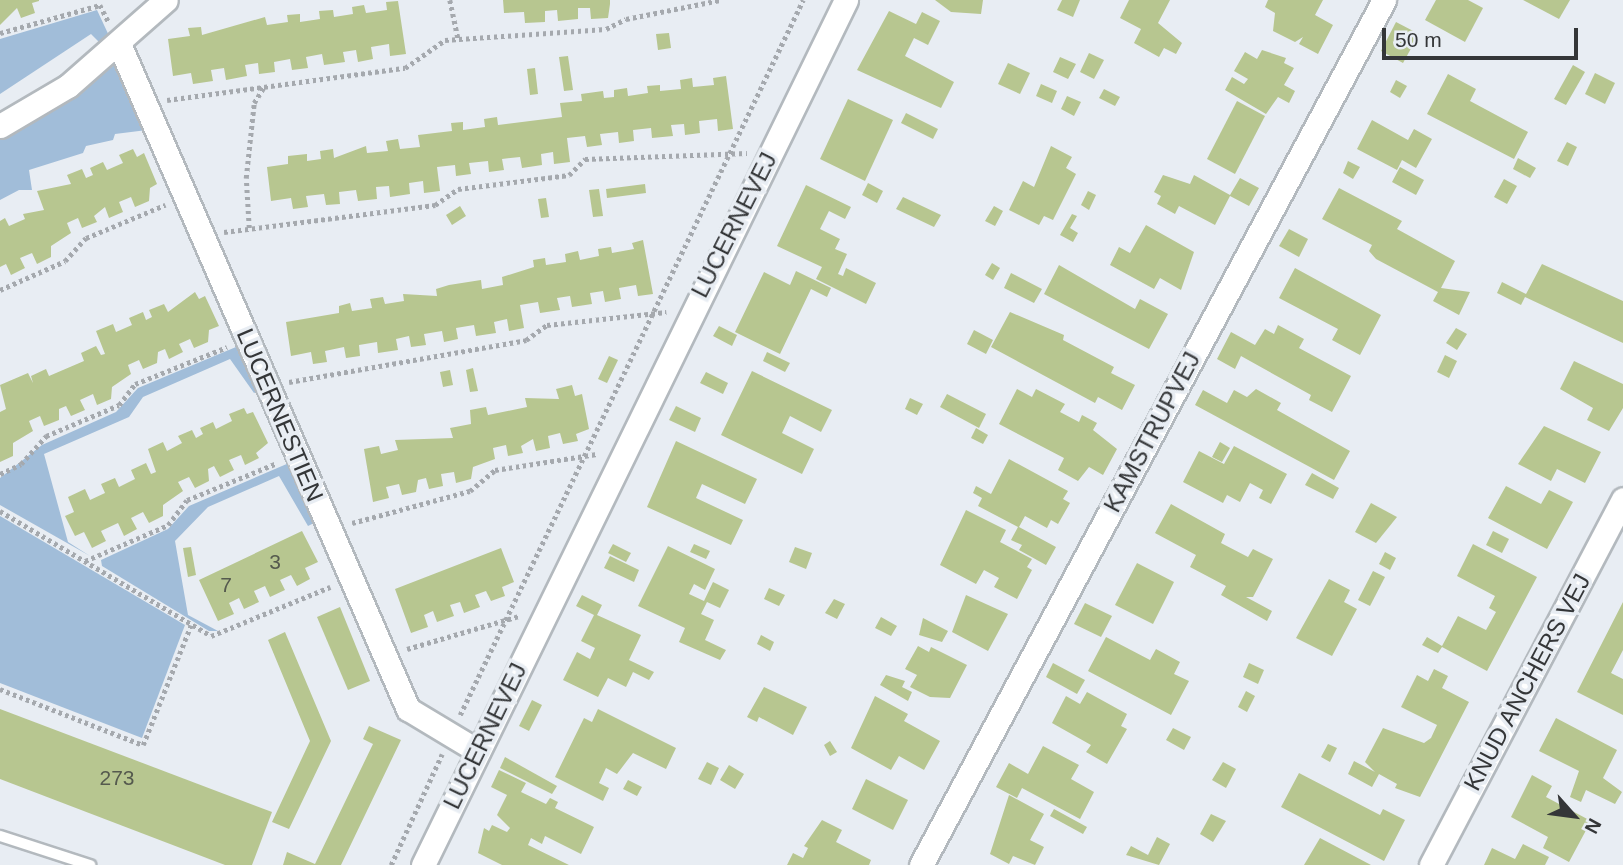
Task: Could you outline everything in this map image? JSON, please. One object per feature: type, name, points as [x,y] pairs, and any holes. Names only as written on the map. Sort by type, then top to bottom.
[{"type":"street","points":[[0,126],[68,86],[120,46],[166,0]]},
{"type":"street","name":"LUCERNEVEJ","points":[[423,865],[622,450],[845,0]]},
{"type":"street","name":"KAMSTRUPVEJ","points":[[921,865],[1384,0]]},
{"type":"street","name":"LUCERNESTIEN","points":[[120,46],[408,709],[478,751]]},
{"type":"street","name":"KNUD ANCHERS VEJ","points":[[1431,865],[1623,499]]},
{"type":"lane","points":[[0,836],[90,865]]},
{"type":"path","points":[[450,0],[458,39]]},
{"type":"path","points":[[145,103],[405,68],[445,40],[606,29],[626,19],[720,0]]},
{"type":"path","points":[[391,865],[451,734],[803,0]]},
{"type":"path","points":[[0,33],[99,3],[120,46]]},
{"type":"path","points":[[249,228],[247,165],[254,103],[264,87]]},
{"type":"path","points":[[202,235],[435,205],[458,189],[569,175],[585,159],[731,150],[768,157]]},
{"type":"path","points":[[0,290],[65,261],[86,238],[186,197]]},
{"type":"path","points":[[268,386],[526,340],[547,325],[691,310]]},
{"type":"path","points":[[0,474],[21,464],[46,436],[119,405],[135,384],[247,339]]},
{"type":"path","points":[[329,529],[470,491],[495,470],[622,450]]},
{"type":"path","points":[[85,561],[168,525],[187,500],[297,454]]},
{"type":"path","points":[[0,511],[191,625],[216,635],[351,578]]},
{"type":"path","points":[[384,656],[547,607]]},
{"type":"path","points":[[0,689],[143,745],[191,625]]},
{"type":"shaded area","points":[[97,10],[111,40],[103,46],[91,34],[0,94],[0,39]]},
{"type":"shaded area","points":[[116,64],[147,130],[115,134],[113,140],[86,146],[83,153],[29,170],[32,190],[19,190],[0,200],[0,132],[74,94]]},
{"type":"shaded area","points":[[236,347],[260,390],[254,393],[230,359],[143,397],[129,417],[44,454],[68,542],[90,556],[0,505],[0,478],[42,445],[116,412],[138,388]]},
{"type":"shaded area","points":[[289,463],[316,522],[308,526],[279,476],[208,507],[175,541],[188,615],[218,631],[209,631],[102,566],[101,560],[168,529],[189,506]]},
{"type":"shaded area","points":[[0,516],[185,625],[142,738],[0,683]]},
{"type":"building","points":[[0,0],[39,1],[32,3],[35,13],[21,18],[17,8],[0,25]]},
{"type":"building","points":[[503,0],[610,0],[610,4],[608,18],[591,19],[590,8],[578,8],[578,19],[558,21],[557,10],[545,11],[545,22],[525,23],[524,12],[504,13]]},
{"type":"building","points":[[935,0],[983,0],[981,14],[951,12]]},
{"type":"building","points":[[1062,0],[1080,0],[1073,17],[1057,10]]},
{"type":"building","points":[[1129,0],[1170,0],[1158,23],[1182,43],[1176,54],[1164,48],[1159,57],[1134,43],[1141,29],[1120,18]]},
{"type":"building","points":[[1268,0],[1323,0],[1315,15],[1333,25],[1318,54],[1299,44],[1303,37],[1295,42],[1273,31],[1275,13],[1265,7]]},
{"type":"building","points":[[1436,0],[1468,0],[1483,8],[1465,42],[1425,20]]},
{"type":"building","points":[[1523,0],[1570,0],[1559,19]]},
{"type":"building","points":[[398,1],[406,54],[390,56],[389,44],[371,47],[373,59],[358,62],[356,50],[343,52],[345,62],[324,65],[322,54],[306,57],[308,68],[292,70],[290,59],[274,62],[275,72],[259,74],[258,63],[245,65],[247,76],[226,80],[224,68],[211,70],[213,81],[193,84],[191,73],[173,76],[168,39],[190,36],[188,28],[201,27],[202,35],[265,17],[267,25],[288,22],[287,15],[300,14],[300,22],[320,19],[319,11],[333,10],[334,17],[353,14],[352,7],[364,5],[366,13],[387,10],[386,2]]},
{"type":"building","points":[[889,11],[916,24],[922,12],[940,21],[928,45],[914,38],[905,56],[954,82],[941,108],[857,70]]},
{"type":"building","points":[[1396,22],[1419,34],[1403,63],[1381,51]]},
{"type":"building","points":[[669,33],[671,48],[658,50],[656,34]]},
{"type":"building","points":[[1262,50],[1286,58],[1284,63],[1294,68],[1284,85],[1295,91],[1289,103],[1278,97],[1266,114],[1225,90],[1232,77],[1244,84],[1248,79],[1234,71],[1245,52],[1257,59]]},
{"type":"building","points":[[1089,53],[1104,60],[1094,79],[1080,72]]},
{"type":"building","points":[[568,56],[573,90],[564,91],[559,57]]},
{"type":"building","points":[[1060,57],[1076,64],[1068,79],[1053,72]]},
{"type":"building","points":[[1008,63],[1030,73],[1020,94],[998,84]]},
{"type":"building","points":[[1573,65],[1585,72],[1566,105],[1554,99]]},
{"type":"building","points":[[535,68],[538,94],[530,95],[527,69]]},
{"type":"building","points":[[1595,73],[1615,83],[1605,104],[1585,94]]},
{"type":"building","points":[[1448,74],[1476,89],[1470,101],[1528,132],[1514,159],[1427,114]]},
{"type":"building","points":[[726,76],[733,129],[718,131],[717,119],[699,121],[700,133],[685,135],[684,124],[671,125],[673,136],[652,138],[651,128],[633,130],[634,141],[619,143],[618,132],[600,134],[602,145],[587,147],[585,136],[567,138],[570,162],[554,164],[553,152],[541,154],[542,165],[522,168],[520,157],[502,159],[504,170],[489,172],[488,161],[469,163],[471,174],[456,176],[455,165],[437,167],[440,191],[424,193],[423,181],[409,183],[410,194],[390,197],[389,186],[376,187],[377,199],[358,201],[356,190],[339,192],[340,204],[326,205],[324,194],[306,196],[308,207],[293,209],[291,198],[271,201],[267,167],[288,164],[288,156],[307,154],[307,161],[321,159],[320,151],[333,149],[334,158],[366,146],[367,153],[388,151],[386,141],[398,139],[400,149],[420,147],[418,135],[452,131],[451,123],[463,122],[463,130],[485,127],[484,119],[497,117],[498,125],[562,117],[560,103],[582,101],[581,94],[603,91],[604,98],[614,97],[614,90],[627,88],[628,96],[648,93],[647,86],[660,85],[660,91],[681,89],[680,80],[692,78],[693,87],[714,85],[713,78]]},
{"type":"building","points":[[1396,80],[1407,86],[1400,98],[1390,92]]},
{"type":"building","points":[[1041,84],[1057,91],[1052,103],[1036,96]]},
{"type":"building","points":[[1104,89],[1120,97],[1115,106],[1099,98]]},
{"type":"building","points":[[1067,96],[1081,102],[1074,116],[1061,109]]},
{"type":"building","points":[[848,99],[893,120],[865,181],[820,159]]},
{"type":"building","points":[[1237,101],[1265,116],[1235,174],[1207,159]]},
{"type":"building","points":[[906,113],[938,129],[933,139],[901,123]]},
{"type":"building","points":[[1372,120],[1408,140],[1414,129],[1432,139],[1416,168],[1402,160],[1397,170],[1357,149]]},
{"type":"building","points":[[1567,142],[1577,147],[1568,166],[1557,161]]},
{"type":"building","points":[[1051,146],[1072,157],[1066,168],[1076,174],[1053,220],[1044,216],[1039,225],[1009,210],[1023,181],[1034,187]]},
{"type":"building","points":[[133,149],[137,157],[144,153],[157,184],[150,188],[149,201],[135,207],[131,197],[119,202],[123,212],[109,218],[105,207],[94,216],[97,222],[82,228],[78,218],[67,223],[71,233],[51,246],[51,257],[37,264],[32,253],[20,258],[25,268],[11,275],[6,264],[0,267],[0,221],[5,218],[9,226],[25,219],[23,214],[44,210],[37,191],[71,184],[67,175],[82,169],[86,178],[93,175],[90,168],[103,162],[107,170],[123,163],[119,155]]},
{"type":"building","points":[[1518,158],[1536,168],[1530,178],[1513,169]]},
{"type":"building","points":[[1348,161],[1360,167],[1353,179],[1343,173]]},
{"type":"building","points":[[1400,167],[1424,180],[1416,195],[1392,182]]},
{"type":"building","points":[[1163,175],[1190,184],[1194,175],[1230,195],[1240,178],[1259,188],[1249,206],[1230,196],[1215,225],[1179,206],[1175,214],[1157,204],[1161,196],[1154,192]]},
{"type":"building","points":[[1504,179],[1517,186],[1507,204],[1494,197]]},
{"type":"building","points":[[868,183],[883,191],[877,203],[862,195]]},
{"type":"building","points":[[645,184],[646,193],[607,198],[606,189]]},
{"type":"building","points":[[806,185],[851,207],[845,219],[829,211],[820,229],[840,239],[835,249],[847,254],[838,274],[843,276],[846,268],[876,283],[866,304],[816,279],[822,267],[777,246]]},
{"type":"building","points":[[1339,188],[1402,221],[1397,229],[1455,261],[1441,288],[1470,292],[1459,315],[1433,301],[1438,292],[1376,259],[1369,251],[1372,245],[1322,219]]},
{"type":"building","points":[[599,189],[603,216],[593,217],[589,190]]},
{"type":"building","points":[[1088,191],[1096,195],[1089,210],[1081,205]]},
{"type":"building","points":[[903,197],[941,215],[934,227],[896,209]]},
{"type":"building","points":[[546,198],[549,217],[541,218],[538,199]]},
{"type":"building","points":[[460,206],[466,216],[452,225],[446,215]]},
{"type":"building","points":[[994,206],[1003,211],[995,226],[985,221]]},
{"type":"building","points":[[1072,214],[1077,216],[1070,228],[1078,233],[1073,242],[1060,235]]},
{"type":"building","points":[[1146,225],[1194,252],[1181,290],[1160,278],[1154,289],[1110,265],[1119,247],[1130,253]]},
{"type":"building","points":[[1289,229],[1308,239],[1299,257],[1279,246]]},
{"type":"building","points":[[643,240],[653,294],[638,296],[636,285],[619,288],[621,299],[605,302],[603,291],[590,293],[592,304],[572,307],[570,296],[557,298],[560,310],[540,313],[538,302],[520,305],[524,328],[509,331],[507,319],[494,322],[496,333],[476,336],[474,325],[456,328],[458,339],[444,342],[442,331],[424,334],[426,345],[411,347],[409,336],[396,339],[398,350],[378,353],[377,342],[359,345],[360,356],[346,358],[344,347],[325,351],[327,362],[313,364],[311,352],[291,356],[286,322],[339,313],[339,306],[350,303],[352,311],[372,308],[370,299],[383,297],[385,304],[404,301],[403,294],[437,296],[436,289],[449,285],[481,280],[482,289],[503,285],[502,277],[534,267],[533,260],[545,258],[546,265],[566,262],[565,254],[578,251],[580,260],[599,256],[598,249],[611,247],[612,253],[634,249],[632,243]]},
{"type":"building","points":[[992,263],[1000,268],[993,280],[985,275]]},
{"type":"building","points":[[1542,264],[1623,301],[1623,343],[1525,297],[1521,305],[1497,293],[1502,282],[1526,294]]},
{"type":"building","points":[[1059,265],[1135,309],[1140,299],[1168,314],[1149,349],[1044,294]]},
{"type":"building","points":[[1295,268],[1381,315],[1360,355],[1332,340],[1338,329],[1279,298]]},
{"type":"building","points":[[796,271],[831,288],[827,297],[811,289],[780,354],[735,332],[764,272],[790,285]]},
{"type":"building","points":[[1011,273],[1042,289],[1034,303],[1004,288]]},
{"type":"building","points":[[195,292],[199,299],[205,296],[219,326],[209,330],[208,342],[194,348],[190,339],[179,344],[183,352],[169,359],[165,349],[158,352],[157,363],[143,369],[139,360],[128,365],[131,374],[112,387],[111,399],[97,405],[93,394],[80,400],[85,410],[71,416],[66,406],[59,409],[59,420],[44,426],[40,416],[29,421],[33,431],[13,443],[13,456],[0,462],[0,412],[6,409],[0,385],[28,373],[33,383],[31,376],[46,369],[49,376],[84,361],[81,353],[96,346],[101,355],[105,354],[96,331],[113,324],[116,332],[132,325],[129,318],[143,312],[146,320],[152,317],[149,310],[164,304],[168,312]]},
{"type":"building","points":[[1010,312],[1064,335],[1063,340],[1114,367],[1111,373],[1135,385],[1122,410],[1098,397],[1095,403],[991,347]]},
{"type":"building","points":[[1278,325],[1304,339],[1299,348],[1351,376],[1332,412],[1309,400],[1311,395],[1241,356],[1235,369],[1217,359],[1231,332],[1255,345],[1265,329],[1274,334]]},
{"type":"building","points":[[719,326],[737,335],[732,346],[713,336]]},
{"type":"building","points":[[1456,328],[1467,334],[1457,350],[1446,343]]},
{"type":"building","points":[[974,330],[993,340],[986,354],[967,344]]},
{"type":"building","points":[[767,352],[790,363],[785,372],[763,361]]},
{"type":"building","points":[[1445,355],[1457,361],[1449,378],[1437,372]]},
{"type":"building","points":[[609,356],[618,360],[607,383],[598,379]]},
{"type":"building","points":[[1574,361],[1623,384],[1623,408],[1609,431],[1587,420],[1593,408],[1560,389]]},
{"type":"building","points":[[473,368],[478,391],[470,392],[466,370]]},
{"type":"building","points":[[450,370],[453,385],[443,387],[440,372]]},
{"type":"building","points":[[752,371],[832,410],[821,432],[790,416],[782,433],[814,449],[802,474],[721,435]]},
{"type":"building","points":[[706,372],[728,383],[723,394],[700,383]]},
{"type":"building","points":[[572,385],[575,396],[582,394],[589,429],[576,434],[578,441],[563,444],[560,433],[548,436],[550,448],[536,451],[533,439],[521,446],[523,453],[508,456],[506,445],[493,448],[495,459],[473,467],[471,479],[456,483],[454,472],[441,474],[443,486],[429,489],[426,478],[418,480],[416,492],[402,495],[399,484],[386,487],[389,498],[373,502],[364,449],[379,446],[381,454],[398,450],[395,440],[453,438],[450,428],[471,424],[470,410],[486,407],[488,415],[527,407],[525,398],[559,399],[556,389]]},
{"type":"building","points":[[1017,389],[1032,397],[1036,389],[1065,404],[1060,412],[1079,422],[1082,415],[1097,423],[1093,430],[1117,449],[1103,475],[1089,467],[1078,481],[1058,470],[1064,458],[999,424]]},
{"type":"building","points":[[1256,389],[1281,403],[1277,410],[1350,451],[1334,480],[1195,405],[1203,390],[1227,403],[1234,390],[1247,397]]},
{"type":"building","points":[[947,394],[986,414],[979,428],[940,407]]},
{"type":"building","points":[[910,398],[923,404],[917,415],[905,409]]},
{"type":"building","points":[[676,406],[701,418],[695,432],[669,420]]},
{"type":"building","points":[[244,408],[247,414],[253,412],[268,443],[256,453],[259,458],[245,465],[241,455],[229,460],[234,470],[220,477],[214,466],[208,469],[209,481],[195,488],[189,477],[178,482],[183,491],[163,505],[163,516],[149,523],[143,512],[131,518],[137,529],[124,536],[118,523],[101,531],[106,541],[92,548],[84,532],[75,536],[65,516],[74,512],[68,497],[85,489],[90,500],[105,493],[101,484],[115,478],[119,487],[135,479],[131,470],[146,463],[151,474],[156,472],[148,449],[163,442],[167,451],[182,443],[178,436],[192,430],[196,438],[203,434],[200,428],[213,422],[216,429],[232,421],[229,414]]},
{"type":"building","points":[[1544,426],[1601,452],[1585,483],[1557,469],[1551,481],[1518,464]]},
{"type":"building","points":[[976,428],[988,435],[983,444],[971,438]]},
{"type":"building","points":[[676,441],[757,479],[745,504],[702,484],[696,498],[743,520],[731,545],[647,507]]},
{"type":"building","points":[[1220,442],[1230,448],[1222,462],[1212,457]]},
{"type":"building","points":[[1234,446],[1287,474],[1271,504],[1259,498],[1263,490],[1250,483],[1240,502],[1227,495],[1223,503],[1183,482],[1199,451],[1224,464]]},
{"type":"building","points":[[1009,459],[1068,491],[1063,499],[1070,503],[1058,524],[1051,520],[1047,528],[1025,516],[1019,527],[1056,547],[1046,565],[1019,550],[1022,545],[1011,540],[1018,527],[978,506],[982,498],[973,493],[976,486],[991,494]]},
{"type":"building","points":[[1312,473],[1339,488],[1333,499],[1305,485]]},
{"type":"building","points":[[1506,486],[1541,504],[1549,490],[1573,502],[1547,549],[1488,518]]},
{"type":"building","points":[[1371,503],[1397,517],[1376,543],[1355,532]]},
{"type":"building","points":[[1171,504],[1225,534],[1221,543],[1248,557],[1253,549],[1273,559],[1253,597],[1246,597],[1272,611],[1267,621],[1221,595],[1226,586],[1190,567],[1196,555],[1155,533]]},
{"type":"building","points":[[966,510],[1006,530],[1000,542],[1032,559],[1027,567],[1032,570],[1017,599],[994,587],[999,578],[984,570],[976,584],[940,565]]},
{"type":"building","points":[[302,531],[318,562],[305,568],[310,579],[297,586],[291,575],[280,580],[285,590],[270,597],[265,586],[254,591],[259,602],[244,609],[239,598],[229,603],[234,614],[218,621],[199,580]]},
{"type":"building","points":[[1493,531],[1509,539],[1502,553],[1486,545]]},
{"type":"building","points":[[613,544],[631,553],[626,562],[608,553]]},
{"type":"building","points":[[694,544],[710,551],[706,559],[690,552]]},
{"type":"building","points":[[1473,544],[1537,577],[1487,671],[1442,647],[1438,653],[1422,645],[1427,637],[1442,646],[1458,616],[1486,630],[1496,612],[1489,608],[1495,596],[1457,576]]},
{"type":"building","points":[[668,546],[715,569],[705,590],[694,584],[689,594],[704,601],[713,582],[729,590],[720,608],[707,602],[701,614],[714,620],[705,640],[726,650],[720,660],[679,642],[685,628],[638,606]]},
{"type":"building","points":[[191,547],[196,575],[188,577],[183,548]]},
{"type":"building","points":[[795,547],[812,553],[806,569],[789,562]]},
{"type":"building","points":[[501,548],[514,582],[502,587],[505,596],[491,601],[486,591],[475,595],[480,607],[464,613],[460,602],[450,605],[454,616],[437,622],[433,611],[424,615],[428,627],[411,633],[395,589]]},
{"type":"building","points":[[1385,552],[1396,558],[1390,570],[1379,564]]},
{"type":"building","points":[[610,556],[639,570],[634,582],[604,568]]},
{"type":"building","points":[[1137,563],[1174,582],[1153,624],[1115,605]]},
{"type":"building","points":[[1373,571],[1385,577],[1370,606],[1358,600]]},
{"type":"building","points":[[1329,579],[1350,590],[1344,602],[1357,609],[1332,656],[1296,638]]},
{"type":"building","points":[[769,588],[785,595],[779,606],[764,599]]},
{"type":"building","points":[[582,595],[602,605],[597,615],[641,635],[629,660],[654,672],[649,680],[633,672],[626,687],[608,678],[598,697],[563,680],[577,652],[590,659],[595,648],[581,641],[594,615],[576,606]]},
{"type":"building","points":[[966,595],[1008,614],[988,651],[952,632]]},
{"type":"building","points":[[834,599],[845,604],[837,619],[825,613]]},
{"type":"building","points":[[1623,602],[1623,650],[1611,673],[1623,679],[1623,715],[1577,692]]},
{"type":"building","points":[[1085,603],[1112,616],[1101,637],[1074,624]]},
{"type":"building","points":[[340,607],[370,681],[348,690],[317,617]]},
{"type":"building","points":[[881,617],[897,626],[891,636],[875,628]]},
{"type":"building","points":[[923,618],[948,631],[942,642],[919,635]]},
{"type":"building","points":[[285,632],[331,741],[289,829],[272,822],[310,741],[268,640]]},
{"type":"building","points":[[761,635],[774,642],[770,651],[757,644]]},
{"type":"building","points":[[1106,637],[1150,660],[1156,649],[1180,662],[1174,674],[1189,681],[1171,715],[1088,671]]},
{"type":"building","points":[[918,646],[929,652],[931,647],[967,665],[950,698],[930,697],[910,687],[917,675],[905,669]]},
{"type":"building","points":[[1053,663],[1085,680],[1077,694],[1046,677]]},
{"type":"building","points":[[1249,663],[1264,670],[1258,684],[1243,677]]},
{"type":"building","points":[[1434,669],[1448,676],[1442,688],[1469,702],[1420,797],[1395,788],[1397,784],[1379,774],[1372,787],[1348,774],[1354,761],[1375,772],[1365,762],[1383,728],[1424,743],[1431,738],[1437,725],[1401,707],[1417,675],[1428,681]]},
{"type":"building","points":[[886,675],[905,681],[902,687],[912,692],[908,701],[880,685]]},
{"type":"building","points":[[764,687],[807,707],[793,735],[759,717],[757,722],[747,717]]},
{"type":"building","points":[[1246,691],[1255,696],[1247,712],[1238,707]]},
{"type":"building","points":[[1087,692],[1127,714],[1121,726],[1127,729],[1107,764],[1086,752],[1091,745],[1052,723],[1066,696],[1080,704]]},
{"type":"building","points":[[875,696],[908,714],[904,721],[940,741],[924,770],[899,756],[891,770],[851,748]]},
{"type":"building","points":[[532,700],[542,705],[529,731],[519,726]]},
{"type":"building","points":[[0,709],[272,812],[252,865],[225,865],[0,779]]},
{"type":"building","points":[[598,709],[676,748],[666,769],[633,753],[617,774],[606,768],[599,783],[609,788],[603,801],[555,777],[584,718],[592,722]]},
{"type":"building","points":[[1556,718],[1617,750],[1603,778],[1622,792],[1615,804],[1586,790],[1581,802],[1570,797],[1579,771],[1539,751]]},
{"type":"building","points":[[369,726],[401,740],[341,865],[283,865],[287,852],[315,864],[373,744],[363,739]]},
{"type":"building","points":[[1173,728],[1191,737],[1184,750],[1166,740]]},
{"type":"building","points":[[830,741],[837,752],[830,756],[824,745]]},
{"type":"building","points":[[1328,744],[1337,748],[1330,762],[1321,757]]},
{"type":"building","points":[[1043,746],[1079,765],[1071,779],[1094,792],[1080,819],[1022,788],[1017,798],[996,787],[1009,763],[1028,774]]},
{"type":"building","points":[[505,757],[557,786],[552,794],[500,768]]},
{"type":"building","points":[[707,762],[719,768],[711,785],[698,779]]},
{"type":"building","points":[[1223,762],[1236,769],[1226,788],[1212,780]]},
{"type":"building","points":[[729,765],[744,774],[735,789],[720,780]]},
{"type":"building","points":[[499,770],[526,783],[521,792],[546,804],[550,798],[558,802],[555,808],[594,827],[581,854],[545,836],[542,844],[531,838],[528,845],[569,865],[502,865],[478,853],[484,828],[489,831],[492,825],[507,832],[510,828],[497,815],[507,795],[491,787]]},
{"type":"building","points":[[1299,773],[1380,815],[1383,809],[1405,820],[1384,861],[1281,807]]},
{"type":"building","points":[[1532,775],[1552,786],[1546,797],[1591,821],[1569,862],[1543,848],[1548,837],[1511,817]]},
{"type":"building","points":[[866,779],[908,800],[893,830],[852,809]]},
{"type":"building","points":[[628,780],[642,787],[637,796],[623,789]]},
{"type":"building","points":[[1009,795],[1044,814],[1030,840],[1044,847],[1035,865],[1013,856],[1009,864],[990,854]]},
{"type":"building","points":[[1054,809],[1087,827],[1083,834],[1050,816]]},
{"type":"building","points":[[1211,814],[1226,821],[1213,842],[1200,834]]},
{"type":"building","points":[[822,820],[842,830],[836,842],[871,860],[869,865],[787,865],[793,853],[803,858],[808,848],[804,846]]},
{"type":"building","points":[[1157,837],[1170,844],[1159,865],[1126,855],[1131,846],[1148,855]]},
{"type":"building","points":[[1320,838],[1371,865],[1304,865]]},
{"type":"building","points":[[1523,844],[1549,857],[1545,865],[1484,865],[1492,848],[1515,859]]}]
